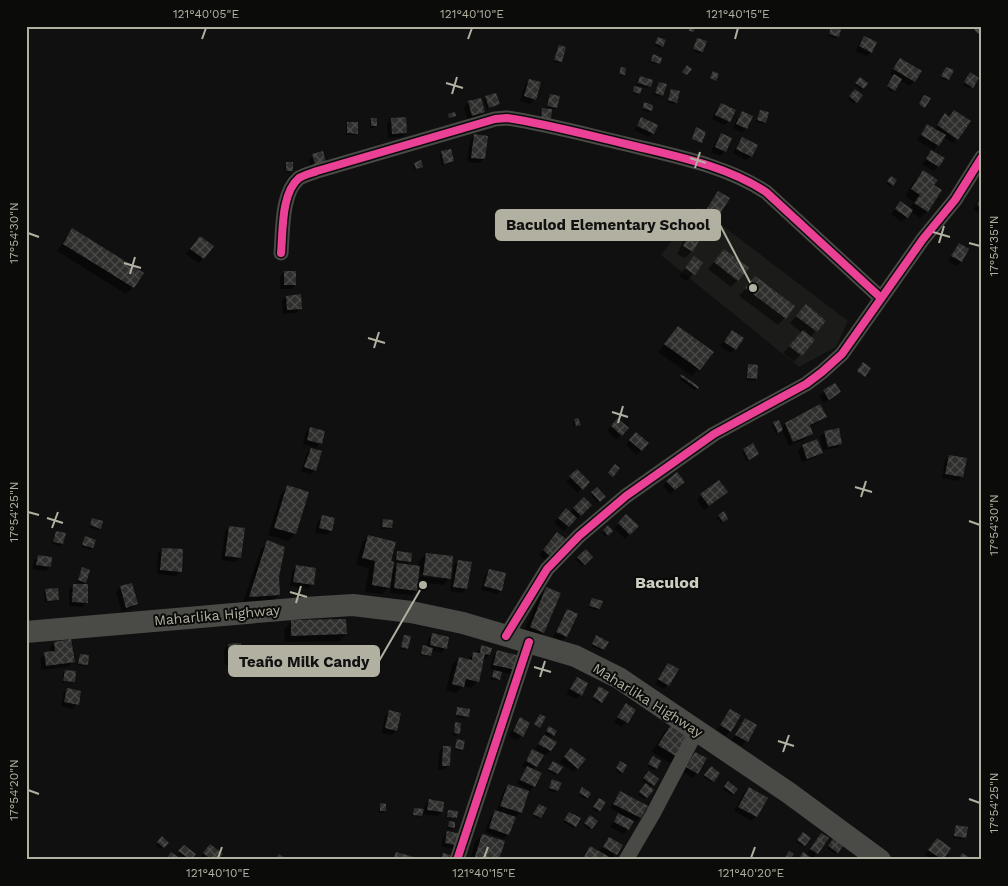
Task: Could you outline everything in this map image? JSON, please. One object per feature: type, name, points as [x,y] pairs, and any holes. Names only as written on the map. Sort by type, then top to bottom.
[{"type":"highway","name":"Maharlika Highway","points":[[26,632],[294,608],[353,606],[411,612],[464,623],[575,656],[612,675],[789,793],[880,860]]},
{"type":"street","points":[[282,253],[284,212],[289,192],[300,177],[495,119],[507,118],[668,154],[730,172],[750,181],[766,192],[881,298]]},
{"type":"street","points":[[506,636],[547,569],[579,536],[626,496],[706,439],[806,384],[842,354],[923,239],[955,200],[982,158]]},
{"type":"street","points":[[457,860],[529,642]]},
{"type":"street","points":[[626,860],[654,814],[697,730]]},
{"type":"shaded area","points":[[698,207],[848,321],[836,347],[799,367],[661,255]]},
{"type":"building","points":[[690,26],[695,26],[694,32],[689,31]]},
{"type":"building","points":[[831,27],[841,30],[839,37],[829,34]]},
{"type":"building","points":[[864,36],[877,42],[872,53],[859,46]]},
{"type":"building","points":[[658,37],[666,40],[663,47],[655,43]]},
{"type":"building","points":[[697,38],[707,41],[703,52],[693,49]]},
{"type":"building","points":[[559,45],[566,47],[562,62],[554,60]]},
{"type":"building","points":[[653,54],[662,58],[660,64],[651,61]]},
{"type":"building","points":[[900,58],[922,71],[915,82],[893,69]]},
{"type":"building","points":[[687,65],[692,69],[687,75],[682,72]]},
{"type":"building","points":[[621,67],[626,68],[625,75],[619,74]]},
{"type":"building","points":[[946,67],[954,70],[949,80],[941,76]]},
{"type":"building","points":[[713,71],[719,74],[716,81],[710,78]]},
{"type":"building","points":[[970,72],[979,78],[973,88],[964,82]]},
{"type":"building","points":[[894,74],[902,79],[895,91],[887,86]]},
{"type":"building","points":[[640,76],[653,80],[651,87],[638,83]]},
{"type":"building","points":[[860,77],[868,83],[864,89],[855,83]]},
{"type":"building","points":[[529,79],[541,82],[536,100],[524,96]]},
{"type":"building","points":[[659,82],[667,84],[663,96],[655,93]]},
{"type":"building","points":[[634,86],[642,88],[640,94],[633,92]]},
{"type":"building","points":[[671,89],[680,91],[677,103],[668,100]]},
{"type":"building","points":[[855,89],[863,95],[857,103],[849,96]]},
{"type":"building","points":[[496,93],[500,104],[489,108],[485,96]]},
{"type":"building","points":[[550,94],[560,96],[557,108],[547,106]]},
{"type":"building","points":[[924,95],[931,98],[925,108],[919,104]]},
{"type":"building","points":[[481,98],[485,112],[472,116],[468,101]]},
{"type":"building","points":[[644,102],[653,105],[652,111],[643,108]]},
{"type":"building","points":[[721,103],[736,110],[730,122],[715,115]]},
{"type":"building","points":[[542,108],[552,109],[551,119],[541,118]]},
{"type":"building","points":[[760,110],[769,112],[766,123],[757,120]]},
{"type":"building","points":[[954,110],[971,121],[958,140],[937,125],[945,113],[949,117]]},
{"type":"building","points":[[742,111],[753,116],[747,129],[736,124]]},
{"type":"building","points":[[455,112],[456,116],[449,118],[448,114]]},
{"type":"building","points":[[406,117],[407,133],[392,134],[391,118]]},
{"type":"building","points":[[641,117],[658,125],[654,134],[637,126]]},
{"type":"building","points":[[371,118],[377,118],[377,126],[371,126]]},
{"type":"building","points":[[347,122],[358,122],[358,134],[347,133]]},
{"type":"building","points":[[927,124],[946,135],[939,146],[921,135]]},
{"type":"building","points":[[696,127],[706,132],[702,143],[692,139]]},
{"type":"building","points":[[721,133],[732,138],[726,152],[715,147]]},
{"type":"building","points":[[474,134],[488,136],[485,159],[471,158]]},
{"type":"building","points":[[742,137],[758,145],[752,157],[736,149]]},
{"type":"building","points":[[451,149],[454,161],[444,164],[441,151]]},
{"type":"building","points":[[931,150],[945,158],[939,167],[926,159]]},
{"type":"building","points":[[323,151],[327,166],[316,168],[312,154]]},
{"type":"building","points":[[421,160],[423,167],[416,169],[414,163]]},
{"type":"building","points":[[286,162],[293,162],[293,171],[286,171]]},
{"type":"building","points":[[923,170],[938,180],[934,185],[942,190],[928,212],[914,203],[920,195],[911,189]]},
{"type":"building","points":[[891,176],[897,180],[893,186],[887,181]]},
{"type":"building","points":[[718,191],[730,198],[718,217],[706,210]]},
{"type":"building","points":[[982,195],[982,208],[977,205]]},
{"type":"building","points":[[900,201],[913,210],[908,218],[895,209]]},
{"type":"building","points":[[72,228],[144,273],[134,288],[63,244]]},
{"type":"building","points":[[692,230],[702,235],[693,252],[683,246]]},
{"type":"building","points":[[200,236],[214,246],[204,259],[190,249]]},
{"type":"building","points":[[959,243],[969,249],[962,262],[951,256]]},
{"type":"building","points":[[724,249],[749,268],[738,281],[714,262]]},
{"type":"building","points":[[694,256],[703,263],[695,275],[685,268]]},
{"type":"building","points":[[284,271],[296,271],[296,285],[284,285]]},
{"type":"building","points":[[755,276],[795,306],[786,319],[745,288]]},
{"type":"building","points":[[301,294],[302,309],[287,310],[286,296]]},
{"type":"building","points":[[806,304],[826,321],[817,332],[796,316]]},
{"type":"building","points":[[678,326],[714,352],[700,370],[664,344]]},
{"type":"building","points":[[732,330],[744,338],[736,350],[724,342]]},
{"type":"building","points":[[803,330],[815,340],[802,356],[789,346]]},
{"type":"building","points":[[863,362],[871,368],[865,377],[857,371]]},
{"type":"building","points":[[748,364],[758,365],[757,379],[747,378]]},
{"type":"building","points":[[681,374],[699,387],[698,389],[680,376]]},
{"type":"building","points":[[835,383],[841,392],[829,400],[823,390]]},
{"type":"building","points":[[820,404],[827,417],[810,425],[813,434],[793,442],[785,423]]},
{"type":"building","points":[[578,418],[581,425],[576,426],[574,419]]},
{"type":"building","points":[[617,418],[629,428],[622,436],[611,426]]},
{"type":"building","points":[[779,420],[783,430],[778,433],[773,422]]},
{"type":"building","points":[[310,427],[325,431],[322,444],[307,440]]},
{"type":"building","points":[[839,428],[842,444],[828,447],[824,431]]},
{"type":"building","points":[[636,432],[649,443],[642,451],[629,440]]},
{"type":"building","points":[[817,439],[823,453],[807,459],[802,445]]},
{"type":"building","points":[[753,443],[759,454],[749,460],[743,449]]},
{"type":"building","points":[[311,448],[322,451],[316,471],[304,467]]},
{"type":"building","points":[[949,455],[967,458],[963,477],[945,474]]},
{"type":"building","points":[[615,464],[620,468],[613,477],[608,473]]},
{"type":"building","points":[[577,469],[590,482],[583,490],[569,476]]},
{"type":"building","points":[[677,472],[685,482],[675,490],[666,481]]},
{"type":"building","points":[[719,480],[728,492],[709,506],[700,494]]},
{"type":"building","points":[[287,485],[309,492],[296,534],[274,528]]},
{"type":"building","points":[[597,487],[606,497],[600,502],[591,492]]},
{"type":"building","points":[[584,497],[592,505],[581,516],[573,508]]},
{"type":"building","points":[[566,508],[577,518],[569,527],[558,518]]},
{"type":"building","points":[[724,511],[728,519],[723,522],[718,515]]},
{"type":"building","points":[[626,514],[639,526],[630,535],[618,523]]},
{"type":"building","points":[[322,515],[335,518],[332,531],[319,528]]},
{"type":"building","points":[[92,518],[103,521],[101,529],[90,525]]},
{"type":"building","points":[[383,519],[393,520],[392,528],[382,527]]},
{"type":"building","points":[[608,525],[613,531],[608,536],[603,530]]},
{"type":"building","points":[[229,526],[245,528],[241,558],[225,556]]},
{"type":"building","points":[[56,531],[66,533],[63,544],[53,542]]},
{"type":"building","points":[[557,532],[566,539],[551,557],[543,550]]},
{"type":"building","points":[[368,535],[396,542],[391,561],[394,562],[390,588],[372,585],[375,561],[362,558]]},
{"type":"building","points":[[85,536],[96,540],[93,548],[82,545]]},
{"type":"building","points":[[267,540],[285,547],[279,577],[280,595],[249,597]]},
{"type":"building","points":[[162,548],[183,549],[182,572],[160,570]]},
{"type":"building","points":[[586,549],[593,557],[585,565],[577,557]]},
{"type":"building","points":[[397,551],[412,553],[411,562],[396,560]]},
{"type":"building","points":[[426,553],[453,556],[451,579],[423,575]]},
{"type":"building","points":[[38,555],[52,557],[51,567],[36,565]]},
{"type":"building","points":[[458,560],[472,562],[467,589],[453,587]]},
{"type":"building","points":[[397,563],[420,566],[417,591],[394,588]]},
{"type":"building","points":[[296,565],[316,568],[314,585],[293,582]]},
{"type":"building","points":[[82,567],[90,570],[86,583],[78,580]]},
{"type":"building","points":[[489,569],[506,573],[502,591],[484,586]]},
{"type":"building","points":[[132,583],[138,604],[126,608],[120,586]]},
{"type":"building","points":[[73,584],[88,584],[88,603],[72,602]]},
{"type":"building","points":[[546,587],[561,593],[544,633],[530,627]]},
{"type":"building","points":[[58,588],[59,600],[47,601],[45,589]]},
{"type":"building","points":[[592,598],[603,601],[600,609],[589,606]]},
{"type":"building","points":[[567,609],[578,614],[567,637],[556,632]]},
{"type":"building","points":[[346,619],[347,634],[291,636],[291,620]]},
{"type":"building","points":[[432,633],[449,637],[447,649],[430,645]]},
{"type":"building","points":[[404,635],[411,636],[408,649],[401,647]]},
{"type":"building","points":[[596,635],[609,642],[604,650],[592,644]]},
{"type":"building","points":[[71,639],[75,662],[46,666],[44,652],[55,651],[54,642]]},
{"type":"building","points":[[241,643],[242,661],[229,661],[228,644]]},
{"type":"building","points":[[423,645],[433,648],[431,656],[421,654]]},
{"type":"building","points":[[481,645],[492,648],[490,655],[485,654],[479,682],[466,679],[464,687],[452,684],[459,657],[472,660],[473,652],[480,653]]},
{"type":"building","points":[[497,650],[520,656],[517,670],[493,665]]},
{"type":"building","points":[[80,654],[89,655],[88,665],[78,664]]},
{"type":"building","points":[[668,663],[679,669],[669,686],[658,679]]},
{"type":"building","points":[[65,670],[76,671],[75,682],[63,681]]},
{"type":"building","points":[[494,670],[502,672],[500,680],[492,677]]},
{"type":"building","points":[[577,677],[588,683],[582,696],[570,689]]},
{"type":"building","points":[[599,686],[609,692],[602,703],[593,697]]},
{"type":"building","points":[[67,688],[81,691],[79,705],[64,702]]},
{"type":"building","points":[[626,703],[636,710],[628,723],[617,717]]},
{"type":"building","points":[[457,707],[470,709],[469,717],[456,715]]},
{"type":"building","points":[[730,709],[741,715],[731,732],[720,725]]},
{"type":"building","points":[[389,710],[401,713],[397,731],[385,728]]},
{"type":"building","points":[[540,714],[546,717],[540,728],[534,724]]},
{"type":"building","points":[[520,717],[530,723],[523,737],[513,731]]},
{"type":"building","points":[[745,718],[757,725],[748,742],[735,735]]},
{"type":"building","points":[[455,722],[461,723],[460,734],[454,733]]},
{"type":"building","points":[[672,723],[691,735],[677,757],[658,745]]},
{"type":"building","points":[[549,726],[557,731],[554,736],[546,731]]},
{"type":"building","points":[[544,735],[557,742],[551,751],[538,744]]},
{"type":"building","points":[[457,739],[465,741],[463,750],[455,748]]},
{"type":"building","points":[[443,746],[451,746],[450,766],[442,766]]},
{"type":"building","points":[[571,748],[586,759],[578,769],[564,757]]},
{"type":"building","points":[[532,749],[544,755],[537,767],[526,761]]},
{"type":"building","points":[[695,752],[707,758],[698,774],[686,767]]},
{"type":"building","points":[[653,756],[661,761],[657,769],[648,764]]},
{"type":"building","points":[[553,761],[563,767],[558,774],[548,769]]},
{"type":"building","points":[[620,761],[627,765],[623,773],[616,768]]},
{"type":"building","points":[[527,766],[542,773],[535,787],[520,780]]},
{"type":"building","points":[[711,766],[720,773],[714,782],[704,775]]},
{"type":"building","points":[[649,771],[659,779],[654,786],[643,778]]},
{"type":"building","points":[[552,779],[562,783],[558,791],[549,788]]},
{"type":"building","points":[[728,781],[738,789],[734,794],[724,787]]},
{"type":"building","points":[[646,783],[654,790],[647,798],[639,792]]},
{"type":"building","points":[[508,784],[529,791],[522,813],[500,806]]},
{"type":"building","points":[[582,787],[591,793],[588,798],[579,793]]},
{"type":"building","points":[[749,787],[768,798],[757,817],[738,807]]},
{"type":"building","points":[[620,791],[648,806],[641,818],[613,804]]},
{"type":"building","points":[[599,798],[606,802],[600,811],[593,807]]},
{"type":"building","points":[[429,799],[444,802],[443,812],[427,810]]},
{"type":"building","points":[[380,803],[386,804],[386,811],[380,811]]},
{"type":"building","points":[[539,804],[547,808],[541,818],[533,814]]},
{"type":"building","points":[[414,808],[424,809],[422,816],[413,815]]},
{"type":"building","points":[[448,810],[458,811],[457,818],[447,817]]},
{"type":"building","points":[[495,810],[516,817],[509,835],[489,828]]},
{"type":"building","points":[[569,812],[581,818],[576,827],[564,820]]},
{"type":"building","points":[[618,813],[634,821],[629,830],[614,822]]},
{"type":"building","points":[[590,815],[598,821],[592,829],[584,823]]},
{"type":"building","points":[[449,821],[455,822],[455,828],[448,827]]},
{"type":"building","points":[[956,825],[968,827],[966,838],[954,836]]},
{"type":"building","points":[[447,831],[462,834],[460,846],[445,843]]},
{"type":"building","points":[[803,832],[811,838],[805,846],[797,840]]},
{"type":"building","points":[[821,833],[829,838],[818,854],[810,849]]},
{"type":"building","points":[[482,834],[505,841],[499,860],[474,860]]},
{"type":"building","points":[[162,836],[169,843],[164,848],[157,842]]},
{"type":"building","points":[[835,836],[845,843],[838,853],[828,846]]},
{"type":"building","points":[[609,837],[623,845],[617,855],[603,847]]},
{"type":"building","points":[[937,838],[951,848],[943,860],[928,850]]},
{"type":"building","points":[[210,844],[223,854],[218,860],[212,860],[203,853]]},
{"type":"building","points":[[184,845],[196,854],[191,860],[178,851]]},
{"type":"building","points":[[590,846],[613,859],[589,860],[584,857]]},
{"type":"building","points":[[789,851],[794,854],[788,860],[785,858]]},
{"type":"building","points":[[171,852],[182,860],[170,860],[167,858]]},
{"type":"building","points":[[396,852],[414,857],[413,860],[393,860]]},
{"type":"building","points":[[803,852],[815,860],[798,860]]},
{"type":"building","points":[[443,853],[457,857],[456,860],[441,860]]},
{"type":"building","points":[[962,853],[972,860],[958,860]]},
{"type":"building","points":[[279,854],[288,860],[275,860]]},
{"type":"cycle path","points":[[281,253],[286,203],[293,185],[299,178],[317,171],[495,119],[507,118],[552,126],[681,157],[734,175],[766,192],[881,298]]},
{"type":"cycle path","points":[[506,636],[547,569],[579,536],[626,496],[714,434],[806,384],[842,354],[923,239],[955,200],[982,157]]},
{"type":"cycle path","points":[[457,860],[529,642]]},
{"type":"place","name":"Baculod Elementary School","points":[[753,288]]},
{"type":"place","name":"Teaño Milk Candy","points":[[423,585]]},
{"type":"district","name":"Baculod","points":[[667,582]]}]
